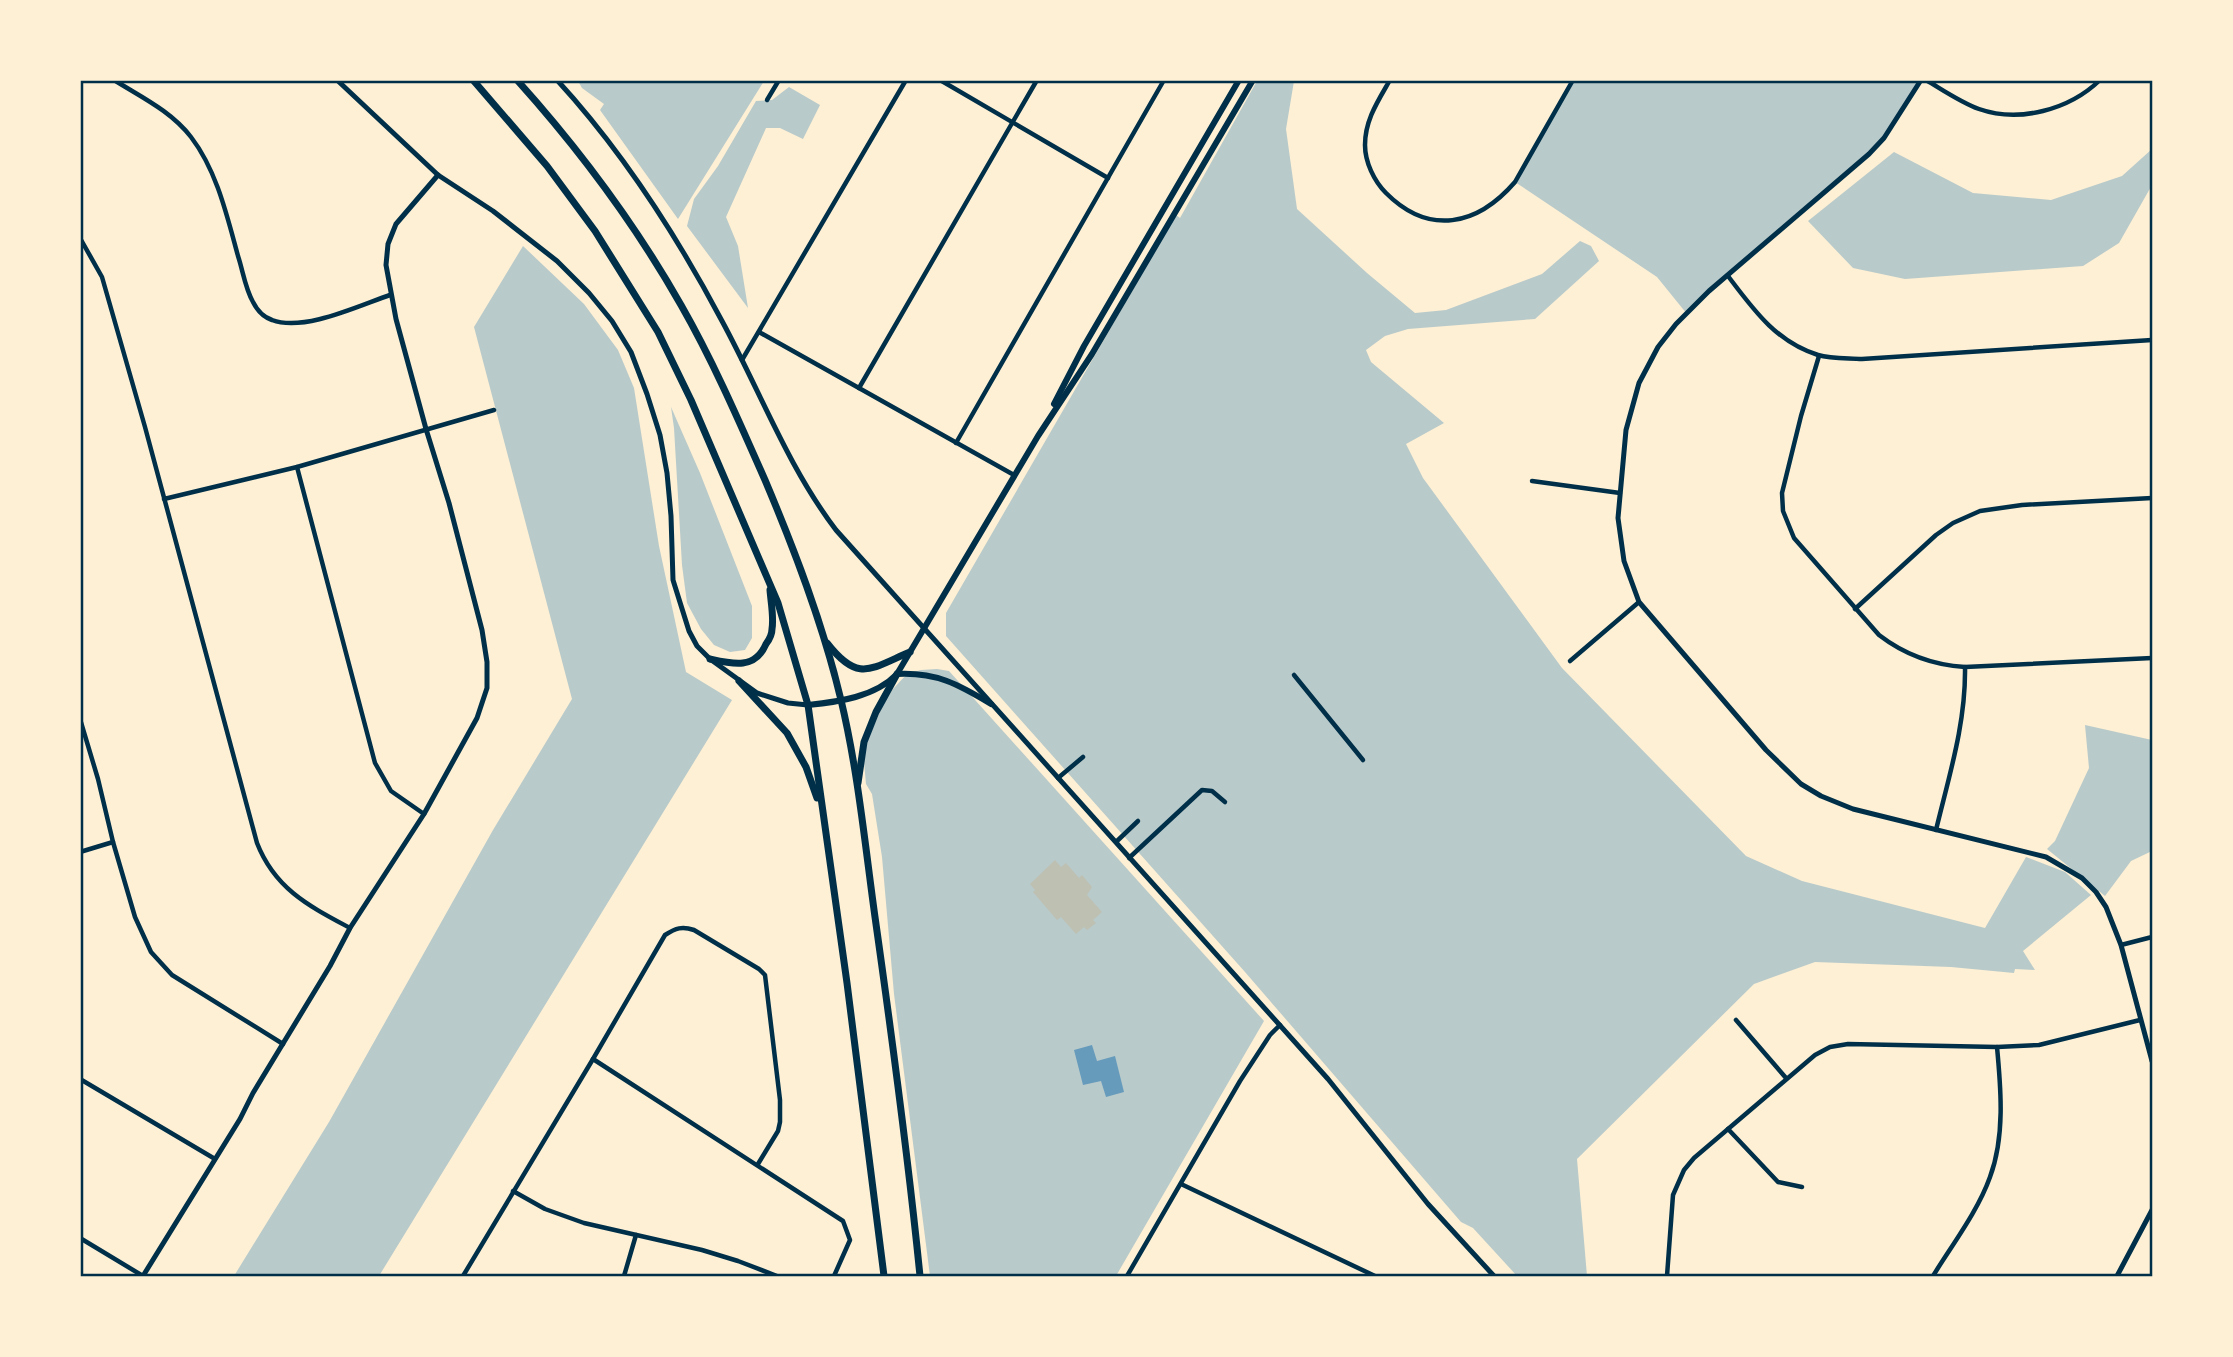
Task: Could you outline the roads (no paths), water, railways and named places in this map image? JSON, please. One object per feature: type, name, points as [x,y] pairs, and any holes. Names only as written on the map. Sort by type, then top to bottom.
[{"type":"highway","points":[[472,80],[547,166],[595,231],[658,332],[691,400],[778,603],[808,705],[884,1276]]},
{"type":"highway","points":[[517,80],[549,116],[617,204],[681,305],[738,418],[787,533],[825,640],[841,701],[857,791],[891,1026],[920,1276]]},
{"type":"highway","points":[[710,659],[744,664],[756,659],[764,650],[773,631],[769,583]]},
{"type":"highway","points":[[825,640],[839,659],[849,667],[861,669],[911,652]]},
{"type":"highway","points":[[857,791],[863,742],[897,674]]},
{"type":"highway","points":[[739,681],[787,733],[806,767],[822,809]]},
{"type":"main road","points":[[1038,436],[1084,346],[1239,80]]},
{"type":"main road","points":[[808,705],[841,701],[882,686],[897,674],[1014,475],[1092,354],[1253,80]]},
{"type":"main road","points":[[897,674],[918,673],[956,683],[991,704]]},
{"type":"street","points":[[114,80],[170,114],[201,152],[213,176],[247,289],[258,311],[267,318],[286,324],[306,322],[390,295]]},
{"type":"street","points":[[337,80],[438,174],[493,211],[557,261],[604,312],[631,352],[657,425],[667,473],[673,580],[689,631],[697,646],[710,659],[757,693],[788,703],[808,705]]},
{"type":"street","points":[[558,80],[660,214],[704,288],[783,443],[817,503],[836,530],[1328,1079],[1429,1204],[1494,1276]]},
{"type":"street","points":[[767,100],[779,80]]},
{"type":"street","points":[[742,360],[905,80]]},
{"type":"street","points":[[940,80],[1108,178]]},
{"type":"street","points":[[859,388],[1037,80]]},
{"type":"street","points":[[956,443],[1164,80]]},
{"type":"street","points":[[1390,80],[1370,118],[1365,144],[1369,163],[1382,188],[1395,202],[1423,218],[1441,221],[1476,214],[1506,192],[1573,80]]},
{"type":"street","points":[[2100,80],[2071,102],[2049,110],[2021,114],[2001,114],[1976,108],[1924,80],[1884,138],[1869,154],[1709,291],[1676,324],[1658,347],[1639,383],[1626,430],[1618,518],[1628,574],[1639,602],[1766,750],[1801,784],[1821,796],[1853,809],[2046,858],[2073,872],[2096,892],[2109,914],[2121,945],[2152,1061]]},
{"type":"street","points":[[80,1238],[143,1276],[351,928],[424,814],[484,703],[488,674],[482,630],[390,295],[386,265],[391,235],[402,216],[438,174]]},
{"type":"street","points":[[80,238],[102,277],[226,735],[264,862],[287,890],[351,928]]},
{"type":"street","points":[[1728,276],[1768,326],[1783,338],[1819,356],[1862,359],[2152,340]]},
{"type":"street","points":[[759,332],[1014,475]]},
{"type":"street","points":[[1819,356],[1782,494],[1783,511],[1794,538],[1879,635],[1895,647],[1934,663],[1965,667],[2152,658]]},
{"type":"street","points":[[164,499],[297,467],[494,410]]},
{"type":"street","points":[[297,467],[375,762],[391,791],[424,814]]},
{"type":"street","points":[[1532,481],[1620,493]]},
{"type":"street","points":[[1855,609],[1936,535],[1953,523],[1980,512],[2022,505],[2152,498]]},
{"type":"street","points":[[1570,661],[1639,602]]},
{"type":"street","points":[[1936,830],[1960,731],[1965,667]]},
{"type":"street","points":[[1294,675],[1363,760]]},
{"type":"street","points":[[80,719],[141,933],[159,963],[187,985],[283,1044]]},
{"type":"street","points":[[1058,778],[1083,757]]},
{"type":"street","points":[[1129,858],[1202,790],[1212,791],[1225,802]]},
{"type":"street","points":[[1115,842],[1138,821]]},
{"type":"street","points":[[80,852],[113,842]]},
{"type":"street","points":[[463,1276],[665,935],[674,929],[683,926],[694,930],[765,975],[780,1100],[780,1122],[778,1131],[758,1164]]},
{"type":"street","points":[[2121,945],[2152,937]]},
{"type":"street","points":[[1736,1020],[1786,1078]]},
{"type":"street","points":[[1667,1276],[1673,1195],[1694,1158],[1815,1055],[1830,1047],[1848,1044],[1997,1047],[2039,1045],[2140,1020]]},
{"type":"street","points":[[1127,1276],[1249,1067],[1270,1035],[1280,1026]]},
{"type":"street","points":[[1933,1276],[1984,1191],[1996,1160],[2000,1103],[1997,1047]]},
{"type":"street","points":[[593,1059],[843,1221],[850,1240],[834,1276]]},
{"type":"street","points":[[80,1079],[215,1159]]},
{"type":"street","points":[[1728,1129],[1778,1182],[1802,1187]]},
{"type":"street","points":[[1181,1184],[1375,1276]]},
{"type":"street","points":[[513,1191],[564,1216],[702,1250],[773,1276]]},
{"type":"street","points":[[2117,1276],[2152,1213]]},
{"type":"street","points":[[624,1276],[636,1235]]},
{"type":"water","points":[[1092,1045],[1097,1061],[1115,1056],[1124,1092],[1106,1097],[1101,1081],[1083,1085],[1074,1050]]}]
